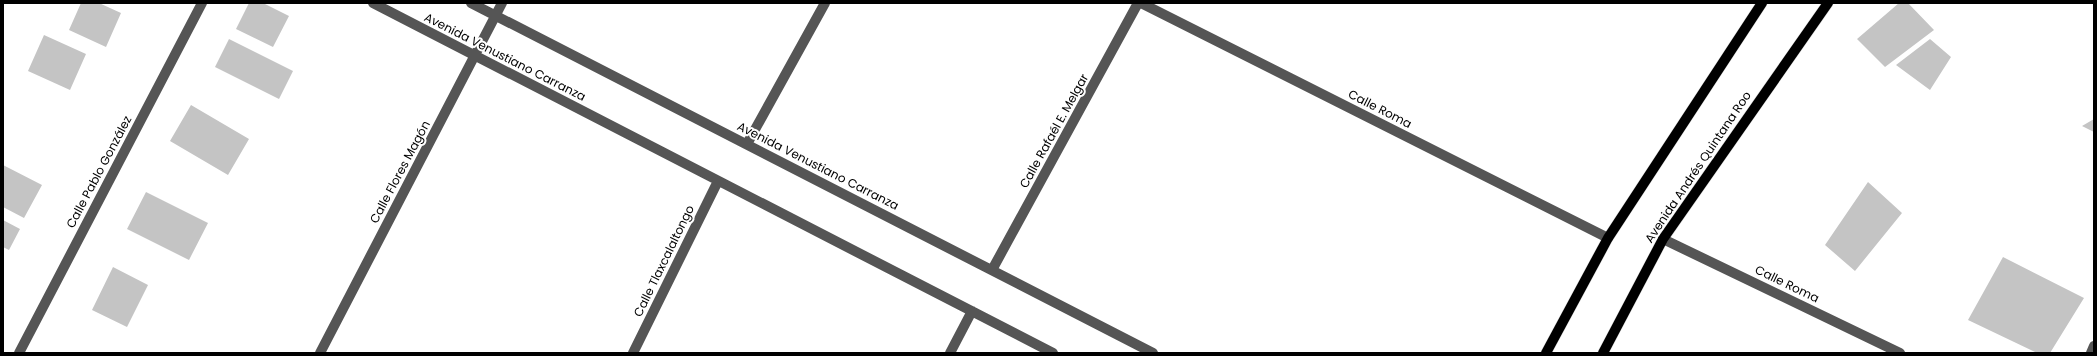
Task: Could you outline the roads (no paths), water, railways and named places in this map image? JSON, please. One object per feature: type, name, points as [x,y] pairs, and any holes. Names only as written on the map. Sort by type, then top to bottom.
[{"type":"main road","points":[[1546,353],[1608,238],[1762,3]]},
{"type":"main road","name":"Avenida Andrés Quintana Roo","points":[[1604,353],[1662,239],[1827,3]]},
{"type":"street","name":"Calle Pablo González","points":[[19,353],[202,3]]},
{"type":"street","name":"Avenida Venustiano Carranza","points":[[373,3],[1053,353]]},
{"type":"street","name":"Avenida Venustiano Carranza","points":[[471,3],[1153,353]]},
{"type":"street","name":"Calle Flores Magón","points":[[320,353],[476,56],[502,3]]},
{"type":"street","points":[[747,144],[825,3]]},
{"type":"street","name":"Calle Roma","points":[[1140,3],[1608,238]]},
{"type":"street","name":"Calle Rafaél E. Melgar","points":[[992,270],[1140,3]]},
{"type":"street","name":"Calle Tlaxcalaltongo","points":[[633,353],[718,181]]},
{"type":"street","name":"Calle Roma","points":[[1662,239],[1900,353]]},
{"type":"street","points":[[950,353],[972,311]]},
{"type":"street","points":[[2091,353],[2094,346]]}]
